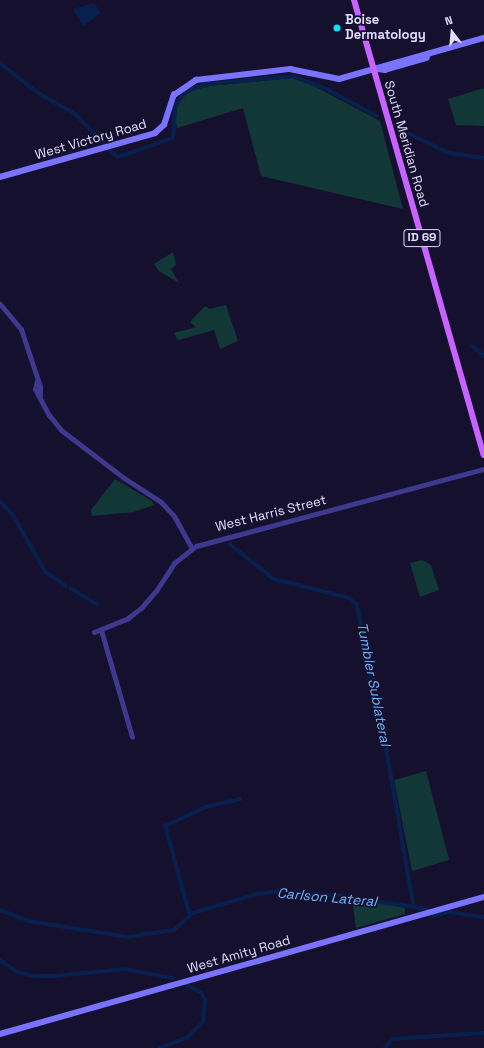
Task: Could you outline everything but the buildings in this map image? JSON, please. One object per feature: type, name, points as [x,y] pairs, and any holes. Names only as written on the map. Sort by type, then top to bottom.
[{"type":"main road","name":"South Meridian Road","points":[[354,0],[376,70],[484,455]]},
{"type":"main road","name":"West Victory Road","points":[[0,177],[155,133],[164,125],[174,95],[183,87],[196,80],[290,69],[339,79],[376,70],[385,70],[484,38]]},
{"type":"main road","name":"West Amity Road","points":[[0,1034],[484,897]]},
{"type":"street","points":[[0,304],[21,329],[37,381],[40,386],[40,396],[49,415],[65,434],[167,507],[192,548]]},
{"type":"street","name":"West Harris Street","points":[[94,632],[128,618],[141,608],[156,591],[174,563],[192,548],[251,530],[292,522],[484,469]]},
{"type":"street","points":[[101,630],[132,737]]},
{"type":"green space","points":[[292,78],[316,87],[380,121],[403,209],[261,176],[243,108],[177,128],[174,112],[178,102],[190,91],[210,86]]},
{"type":"green space","points":[[484,88],[484,126],[456,125],[448,99]]},
{"type":"green space","points":[[173,252],[176,265],[171,269],[179,283],[159,271],[154,264]]},
{"type":"green space","points":[[226,305],[238,341],[220,349],[214,330],[179,340],[177,339],[174,333],[196,327],[190,322],[205,306],[210,309]]},
{"type":"green space","points":[[115,479],[152,501],[154,505],[134,512],[92,516],[91,510]]},
{"type":"green space","points":[[422,560],[431,565],[439,590],[420,597],[410,563]]},
{"type":"green space","points":[[426,771],[449,860],[412,871],[394,780]]},
{"type":"green space","points":[[352,898],[405,908],[405,914],[356,928]]},
{"type":"water","points":[[94,3],[101,13],[83,26],[73,9]]},
{"type":"waterway","points":[[0,63],[37,92],[75,114],[106,145]]},
{"type":"waterway","points":[[111,151],[118,157],[173,138],[175,108],[179,100],[187,91],[207,84],[293,76],[325,88],[377,116]]},
{"type":"waterway","points":[[400,129],[449,153],[484,158]]},
{"type":"waterway","points":[[473,346],[484,356]]},
{"type":"waterway","points":[[0,501],[13,515],[46,572],[66,586]]},
{"type":"waterway","name":"Tumbler Sublateral","points":[[230,544],[274,579],[349,598],[357,604],[385,740],[414,906]]},
{"type":"waterway","points":[[71,588],[97,604]]},
{"type":"waterway","points":[[190,916],[165,826],[206,807],[240,799]]},
{"type":"waterway","name":"Carlson Lateral","points":[[0,910],[28,921],[128,937],[174,930],[193,913],[257,894],[283,891],[342,896],[427,909]]},
{"type":"waterway","name":"Carlson Lateral","points":[[433,916],[449,912],[484,917]]},
{"type":"waterway","points":[[0,960],[18,972],[34,976],[56,976],[124,969],[173,978]]},
{"type":"waterway","points":[[160,1048],[188,1037],[203,1022],[205,1000],[201,993],[188,986]]},
{"type":"waterway","name":"Carlson Lateral","points":[[385,1048],[392,1039],[484,1033]]},
{"type":"place","name":"Boise Dermatology","points":[[337,28]]}]
